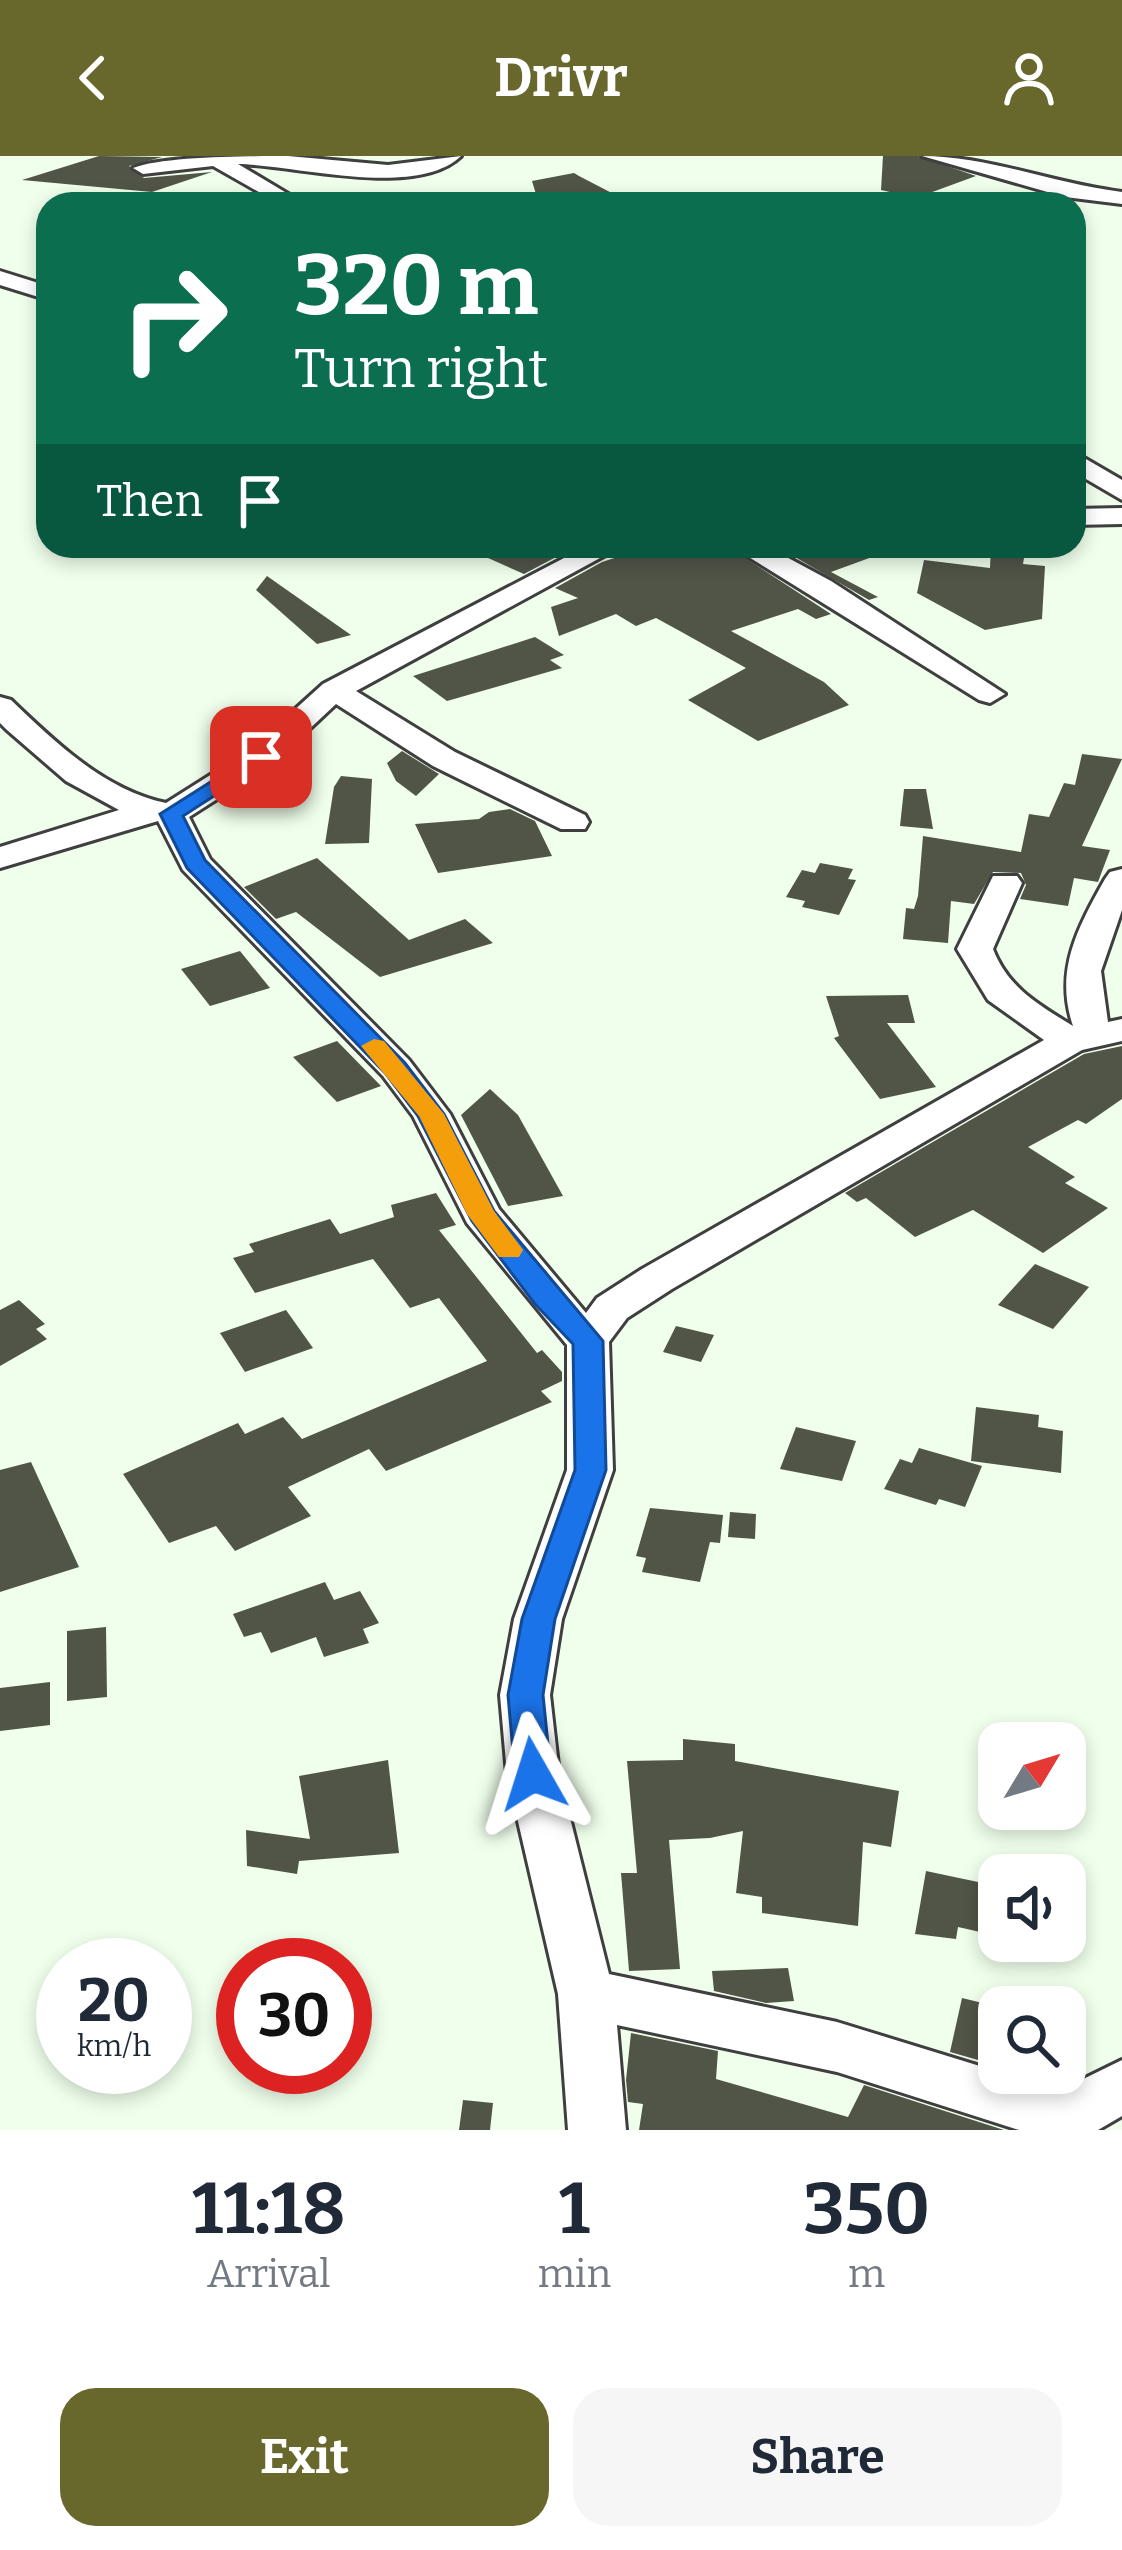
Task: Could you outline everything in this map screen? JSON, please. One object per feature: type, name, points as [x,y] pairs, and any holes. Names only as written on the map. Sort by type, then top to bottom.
[{"type":"street","points":[[143,168],[254,158],[413,169],[442,165],[452,156]]},
{"type":"street","points":[[932,156],[1020,170],[1073,192]]},
{"type":"street","points":[[205,159],[271,192]]},
{"type":"street","points":[[998,192],[1020,170]]},
{"type":"street","points":[[1086,194],[1122,198]]},
{"type":"street","points":[[0,278],[36,289]]},
{"type":"street","points":[[1086,468],[1122,492]]},
{"type":"street","points":[[1086,517],[1122,516]]},
{"type":"street","points":[[0,858],[161,813],[261,757],[334,690],[585,558]]},
{"type":"street","points":[[767,558],[990,694]]},
{"type":"street","points":[[334,690],[443,759],[573,822]]},
{"type":"street","points":[[0,706],[79,777],[161,813],[195,863],[396,1068],[431,1114],[482,1214],[546,1297],[588,1341]]},
{"type":"street","points":[[1095,1034],[1080,1003],[1079,980],[1094,930],[1122,879]]},
{"type":"street","points":[[1005,883],[975,949],[990,987],[1095,1034]]},
{"type":"street","points":[[597,2130],[586,1994],[533,1774],[525,1695],[538,1619],[590,1470],[588,1341],[612,1308],[657,1279],[1095,1034]]},
{"type":"street","points":[[586,1994],[837,2047],[1048,2114],[1076,2112],[1122,2086]]},
{"type":"building","points":[[99,156],[162,157],[129,166],[144,178],[212,172],[152,192],[22,180]]},
{"type":"building","points":[[883,156],[918,156],[976,176],[932,192],[881,190]]},
{"type":"building","points":[[574,173],[610,192],[535,192],[532,181]]},
{"type":"building","points":[[488,558],[554,558],[524,574]]},
{"type":"building","points":[[614,558],[745,558],[831,614],[816,619],[798,609],[731,631],[824,682],[849,705],[758,741],[688,700],[746,668],[656,618],[636,626],[616,614],[559,636],[551,607],[578,598],[555,588]]},
{"type":"building","points":[[797,558],[869,558],[831,572],[878,597],[869,600]]},
{"type":"building","points":[[990,558],[1024,558],[1023,564],[1045,566],[1042,619],[985,630],[917,593],[924,560],[990,568]]},
{"type":"building","points":[[267,576],[351,635],[317,644],[256,590]]},
{"type":"building","points":[[535,637],[564,655],[550,660],[562,668],[447,701],[413,676]]},
{"type":"building","points":[[402,751],[439,774],[416,796],[396,781],[387,763]]},
{"type":"building","points":[[1082,754],[1122,759],[1082,846],[1110,850],[1098,882],[1074,878],[1068,906],[1020,899],[1026,885],[1021,873],[993,872],[974,904],[951,901],[948,943],[903,939],[906,908],[914,909],[918,896],[923,836],[1021,852],[1029,814],[1049,817],[1064,783],[1075,785]]},
{"type":"building","points":[[341,776],[372,779],[369,843],[325,844],[334,787]]},
{"type":"building","points":[[904,789],[926,789],[933,829],[900,826]]},
{"type":"building","points":[[510,809],[535,821],[552,856],[438,873],[415,824],[479,819]]},
{"type":"building","points":[[317,858],[409,940],[465,919],[493,943],[380,977],[296,912],[276,919],[244,887]]},
{"type":"building","points":[[820,863],[853,869],[848,879],[856,880],[839,915],[802,907],[805,901],[786,897],[802,870],[815,873]]},
{"type":"building","points":[[240,951],[270,988],[210,1006],[181,969]]},
{"type":"building","points":[[908,995],[915,1023],[887,1023],[936,1087],[880,1099],[834,1038],[839,1036],[826,996]]},
{"type":"building","points":[[337,1041],[381,1086],[337,1102],[293,1057]]},
{"type":"building","points":[[1122,1046],[1122,1099],[1086,1124],[1078,1120],[1028,1147],[1075,1177],[1065,1183],[1108,1208],[1043,1253],[973,1210],[915,1237],[866,1198],[857,1202],[845,1193],[1084,1054]]},
{"type":"building","points":[[490,1089],[518,1115],[563,1196],[508,1206],[461,1115]]},
{"type":"building","points":[[436,1193],[456,1225],[439,1230],[537,1353],[542,1350],[562,1372],[562,1381],[541,1391],[552,1402],[386,1471],[369,1449],[288,1487],[311,1516],[235,1551],[216,1526],[169,1543],[123,1474],[238,1423],[245,1434],[283,1417],[302,1439],[487,1361],[439,1298],[410,1308],[373,1259],[255,1293],[233,1258],[254,1252],[249,1244],[330,1219],[340,1234],[394,1217],[391,1205]]},
{"type":"building","points":[[1035,1264],[1089,1287],[1053,1329],[998,1305]]},
{"type":"building","points":[[19,1300],[45,1324],[36,1329],[47,1339],[0,1366],[0,1310]]},
{"type":"building","points":[[286,1310],[313,1348],[245,1372],[220,1333]]},
{"type":"building","points":[[676,1326],[714,1335],[701,1362],[663,1352]]},
{"type":"building","points":[[976,1407],[1039,1415],[1038,1427],[1063,1431],[1061,1473],[971,1461]]},
{"type":"building","points":[[796,1427],[856,1441],[842,1481],[780,1469]]},
{"type":"building","points":[[919,1448],[982,1466],[965,1507],[939,1499],[936,1505],[884,1489],[900,1459],[912,1463]]},
{"type":"building","points":[[31,1462],[79,1567],[0,1592],[0,1470]]},
{"type":"building","points":[[650,1508],[723,1515],[720,1543],[710,1542],[700,1582],[642,1572],[646,1558],[636,1556]]},
{"type":"building","points":[[730,1512],[756,1514],[755,1539],[728,1537]]},
{"type":"building","points":[[325,1582],[334,1600],[360,1591],[379,1623],[363,1629],[369,1643],[324,1657],[316,1637],[271,1653],[261,1632],[244,1637],[233,1614]]},
{"type":"building","points":[[106,1627],[107,1697],[67,1701],[67,1631]]},
{"type":"building","points":[[50,1682],[50,1725],[0,1731],[0,1688]]},
{"type":"building","points":[[683,1739],[735,1744],[735,1761],[899,1791],[891,1847],[863,1842],[858,1926],[762,1913],[762,1897],[736,1893],[743,1831],[669,1840],[680,1969],[629,1971],[621,1873],[637,1873],[627,1761],[683,1760]]},
{"type":"building","points":[[388,1760],[399,1853],[299,1861],[297,1874],[247,1866],[246,1830],[310,1839],[299,1776]]},
{"type":"building","points":[[926,1871],[978,1882],[978,1932],[958,1927],[956,1939],[915,1934]]},
{"type":"building","points":[[788,1968],[794,2001],[766,2003],[714,1991],[712,1971]]},
{"type":"building","points":[[962,1998],[978,2002],[978,2060],[950,2052]]},
{"type":"building","points":[[631,2033],[718,2051],[716,2079],[848,2117],[864,2085],[1004,2130],[639,2130],[643,2104],[628,2102],[626,2080]]},
{"type":"building","points":[[463,2100],[493,2103],[490,2130],[459,2130]]},
{"type":"slow traffic","points":[[374,1046],[431,1114],[482,1214],[509,1250]]},
{"type":"route","points":[[261,757],[171,814],[195,863],[396,1068],[431,1114],[482,1214],[546,1297],[588,1341],[590,1470],[538,1619],[525,1695],[533,1774]]}]
